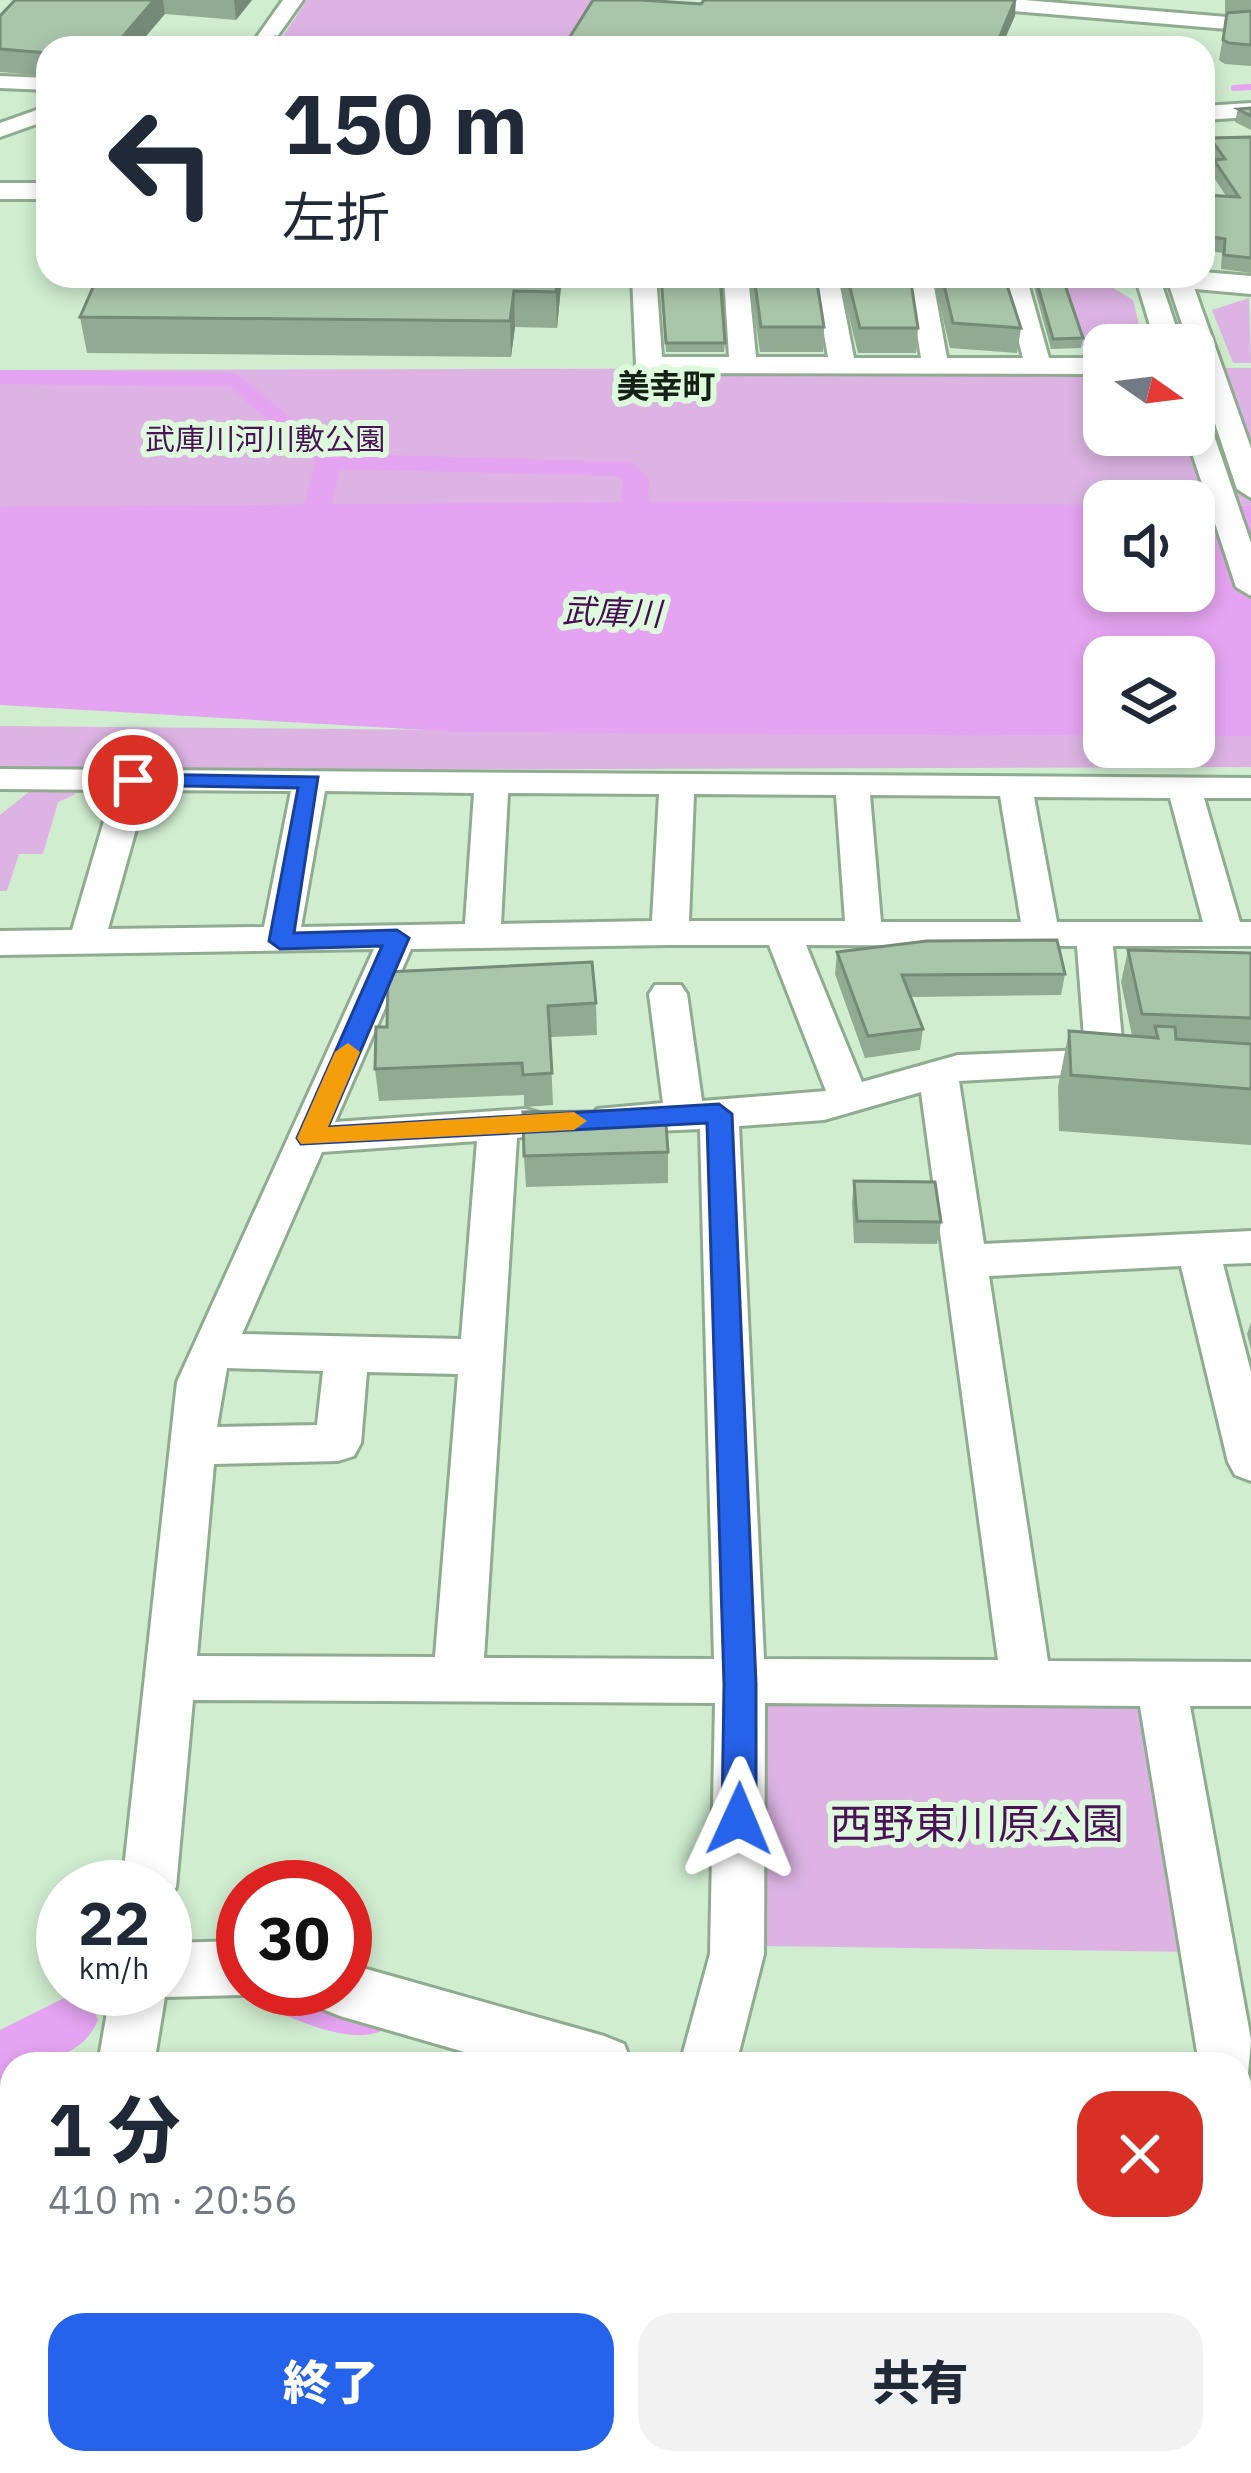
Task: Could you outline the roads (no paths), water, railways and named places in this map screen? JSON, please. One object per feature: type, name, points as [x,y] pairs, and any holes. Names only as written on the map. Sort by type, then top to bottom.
[{"type":"main road","points":[[0,190],[36,188]]},
{"type":"main road","points":[[1215,282],[1251,285]]},
{"type":"street","points":[[267,36],[292,0]]},
{"type":"street","points":[[952,0],[1181,10],[1251,26]]},
{"type":"street","points":[[0,82],[36,84]]},
{"type":"street","points":[[1215,113],[1251,110]]},
{"type":"street","points":[[1215,116],[1251,134]]},
{"type":"street","points":[[0,130],[36,117]]},
{"type":"street","points":[[645,288],[649,364],[1083,366]]},
{"type":"street","points":[[737,288],[743,365]]},
{"type":"street","points":[[828,288],[842,365]]},
{"type":"street","points":[[922,288],[935,365]]},
{"type":"street","points":[[1017,288],[1038,365]]},
{"type":"street","points":[[1164,288],[1167,324]]},
{"type":"street","points":[[1168,288],[1208,368],[1251,488]]},
{"type":"street","points":[[1207,456],[1251,587]]},
{"type":"street","points":[[0,802],[14,780],[1251,788]]},
{"type":"street","points":[[86,944],[133,780]]},
{"type":"street","points":[[280,941],[310,782]]},
{"type":"street","points":[[482,936],[492,783]]},
{"type":"street","points":[[670,933],[677,784]]},
{"type":"street","points":[[852,785],[864,932]]},
{"type":"street","points":[[1015,786],[1041,933]]},
{"type":"street","points":[[0,943],[782,932],[1238,934],[1184,788]]},
{"type":"street","points":[[782,932],[848,1096]]},
{"type":"street","points":[[1094,933],[1105,1062]]},
{"type":"street","points":[[151,1860],[199,1382],[397,938]]},
{"type":"street","points":[[668,994],[702,1114],[740,1684],[737,1954],[711,2052]]},
{"type":"street","points":[[310,1138],[824,1106],[938,1073],[1105,1062],[1167,1065]]},
{"type":"street","points":[[938,1073],[969,1261],[1026,1681]]},
{"type":"street","points":[[458,1680],[499,1125]]},
{"type":"street","points":[[969,1261],[1251,1247]]},
{"type":"street","points":[[1199,1251],[1251,1462]]},
{"type":"street","points":[[213,1351],[482,1357]]},
{"type":"street","points":[[192,1446],[338,1443],[347,1353]]},
{"type":"street","points":[[166,1678],[1251,1684]]},
{"type":"street","points":[[1162,1687],[1225,2052]]},
{"type":"street","points":[[372,1998],[562,2052]]},
{"type":"street","points":[[128,2052],[134,2016]]},
{"type":"water","name":"武庫川","points":[[741,501],[1083,505],[1083,612],[1215,612],[1215,506],[1251,506],[1251,736],[1215,736],[1215,636],[1083,636],[1083,736],[460,732],[0,705],[0,507]]},
{"type":"waterway","points":[[1234,88],[1251,87]]},
{"type":"waterway","points":[[0,377],[236,380],[319,454],[330,457]]},
{"type":"waterway","points":[[313,522],[330,457]]},
{"type":"waterway","points":[[330,457],[345,462],[623,468],[636,479],[633,556]]},
{"type":"waterway","points":[[13,2052],[72,2020]]},
{"type":"district","name":"美幸町","points":[[666,386]]},
{"type":"park label","name":"武庫川河川敷公園","points":[[265,440]]},
{"type":"park label","name":"西野東川原公園","points":[[977,1824]]}]
